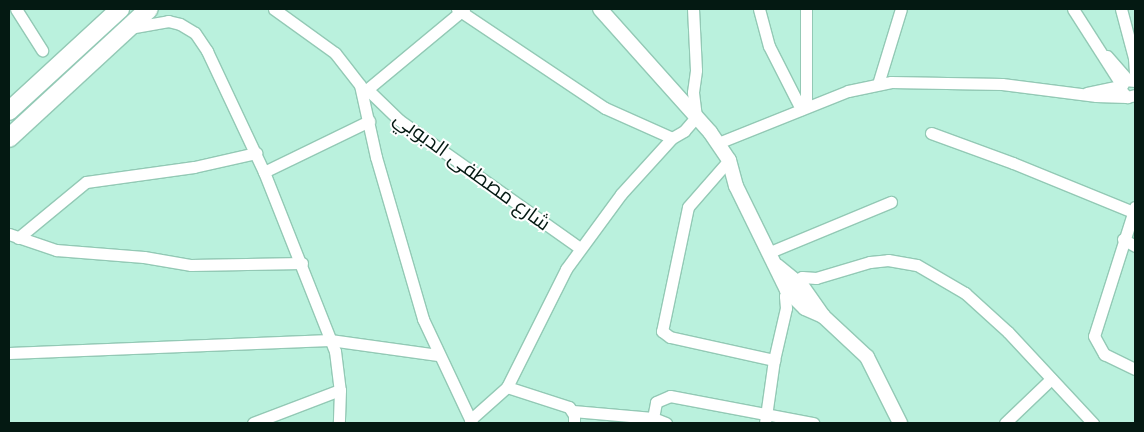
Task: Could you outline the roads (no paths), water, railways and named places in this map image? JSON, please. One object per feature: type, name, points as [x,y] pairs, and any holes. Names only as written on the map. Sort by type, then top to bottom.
[{"type":"main road","points":[[9,111],[120,9]]},
{"type":"main road","points":[[10,135],[149,9]]},
{"type":"street","points":[[16,9],[42,50]]},
{"type":"street","points":[[274,9],[335,53],[350,68],[365,90],[368,121],[414,289],[438,356],[471,422],[507,387],[540,318],[580,248],[620,194],[672,138],[684,131],[696,117],[693,9]]},
{"type":"street","points":[[600,9],[718,143],[728,160],[736,186],[777,266],[792,285],[797,301],[823,316],[867,357],[900,423]]},
{"type":"street","points":[[759,9],[769,46],[804,108]]},
{"type":"street","points":[[804,108],[806,9]]},
{"type":"street","points":[[878,84],[901,9]]},
{"type":"street","points":[[1073,9],[1104,54],[1128,80]]},
{"type":"street","points":[[1120,9],[1132,52],[1128,80],[1120,92],[1132,97]]},
{"type":"street","points":[[365,90],[461,10],[605,108],[672,138]]},
{"type":"street","points":[[129,28],[174,22],[195,33],[207,51],[256,153],[302,263],[335,352],[340,390],[339,423]]},
{"type":"street","points":[[1085,93],[1128,80]]},
{"type":"street","points":[[718,143],[804,108],[878,84],[967,82],[1132,97]]},
{"type":"street","name":"شارع مصطفى الدبوبي","points":[[365,90],[399,120],[580,248]]},
{"type":"street","points":[[264,172],[368,121]]},
{"type":"street","points":[[931,133],[1134,210],[1094,336],[1104,354],[1135,369]]},
{"type":"street","points":[[13,236],[86,182],[194,167],[256,153]]},
{"type":"street","points":[[728,160],[688,207],[662,331],[670,337],[774,360]]},
{"type":"street","points":[[770,252],[890,202]]},
{"type":"street","points":[[13,236],[56,250],[191,265],[302,263]]},
{"type":"street","points":[[1124,239],[1135,246]]},
{"type":"street","points":[[792,285],[870,262],[900,260],[917,265],[965,293],[1008,332],[1093,423]]},
{"type":"street","points":[[766,418],[774,360],[797,301],[816,278]]},
{"type":"street","points":[[792,285],[797,301]]},
{"type":"street","points":[[9,353],[330,340],[438,356]]},
{"type":"street","points":[[1006,423],[1051,379]]},
{"type":"street","points":[[507,387],[572,411],[653,418],[666,423]]},
{"type":"street","points":[[253,423],[340,390]]},
{"type":"street","points":[[653,418],[656,402],[670,396],[766,418],[813,423]]},
{"type":"street","points":[[572,411],[574,423]]}]
